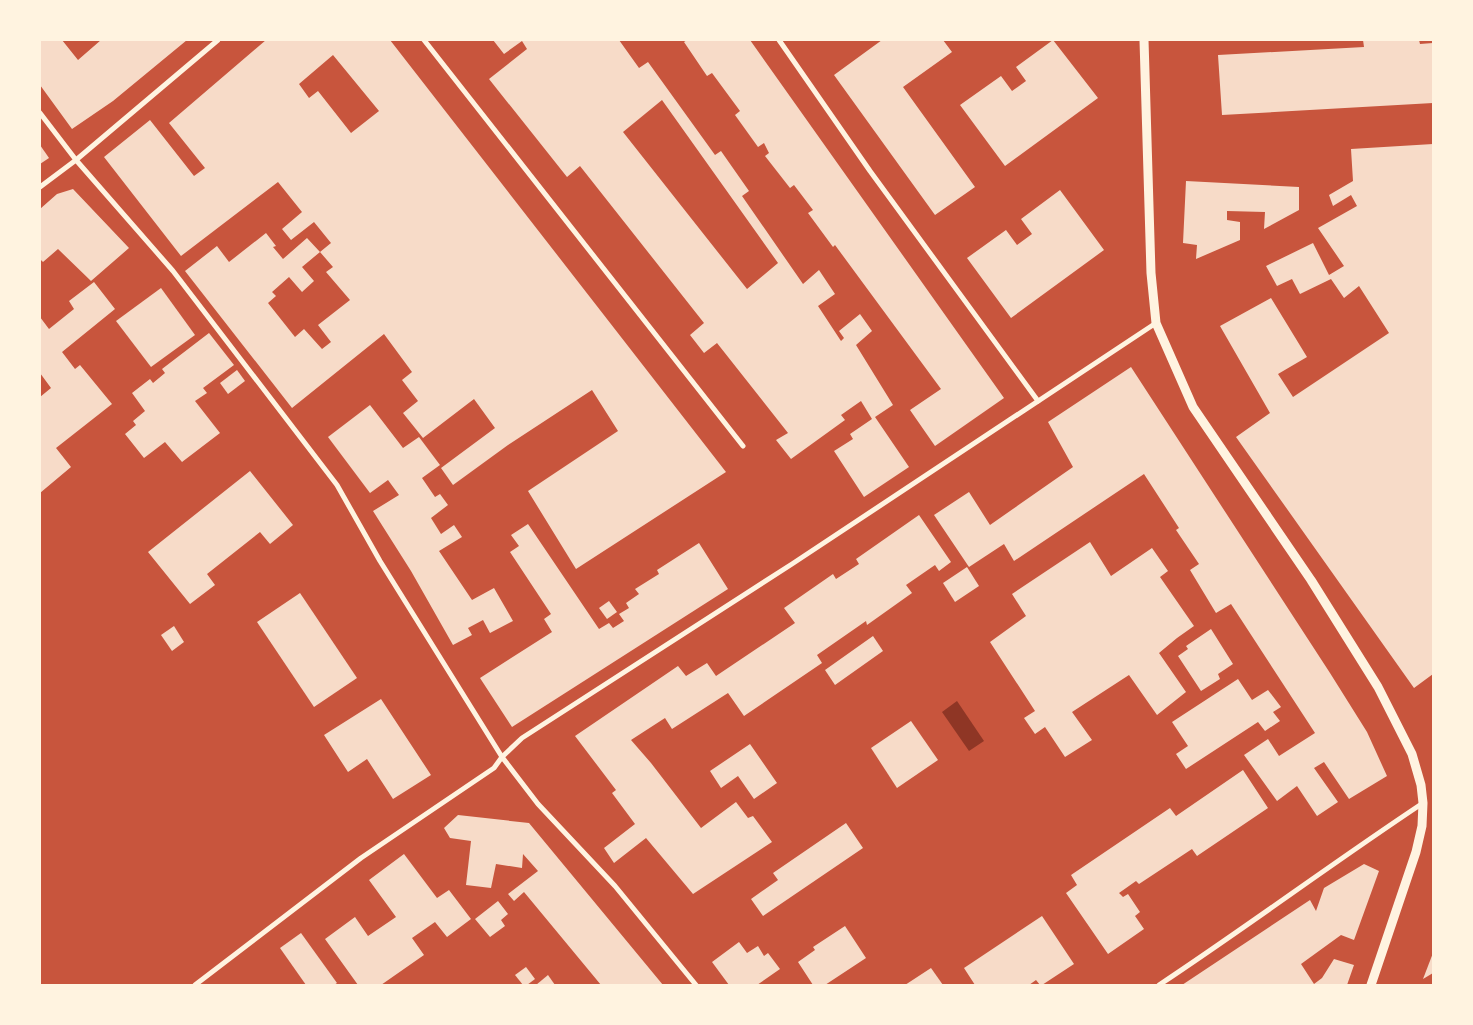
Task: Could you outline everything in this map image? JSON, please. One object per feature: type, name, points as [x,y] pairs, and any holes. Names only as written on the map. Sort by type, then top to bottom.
[{"type":"street","points":[[40,187],[76,160],[218,40]]},
{"type":"street","points":[[424,40],[742,446]]},
{"type":"street","points":[[780,40],[870,171],[1038,401]]},
{"type":"street","points":[[1144,40],[1151,272],[1156,323],[1193,407],[1311,580],[1378,687],[1412,754],[1421,785],[1423,803],[1422,826],[1416,852],[1371,985]]},
{"type":"street","points":[[40,113],[76,160],[173,271],[337,485],[380,561],[502,757],[538,804],[615,886],[696,985]]},
{"type":"street","points":[[194,985],[361,858],[494,768],[502,757],[522,738],[809,553],[1156,323]]},
{"type":"street","points":[[1159,985],[1223,943],[1359,845],[1423,803]]},
{"type":"shaded area","points":[[957,701],[984,741],[969,751],[942,712]]},
{"type":"building","points":[[40,40],[62,40],[78,60],[101,40],[187,40],[113,101],[72,129],[40,85]]},
{"type":"building","points":[[266,40],[390,40],[726,472],[576,569],[528,491],[618,431],[592,390],[508,445],[453,485],[441,468],[495,428],[474,399],[423,438],[403,413],[418,401],[402,380],[412,372],[384,334],[292,408],[185,271],[217,246],[229,262],[266,233],[276,246],[273,247],[283,259],[307,238],[320,252],[331,243],[314,222],[291,240],[282,229],[302,212],[278,182],[181,256],[104,157],[150,120],[194,176],[205,168],[169,123]],"holes":[[[333,55],[379,111],[351,133],[318,91],[309,98],[299,84]],[[320,252],[333,267],[326,272],[350,300],[318,325],[331,342],[322,349],[304,329],[295,337],[268,303],[276,296],[272,292],[289,277],[302,292],[314,281],[302,267]]]},
{"type":"building","points":[[493,40],[619,40],[639,68],[648,62],[715,155],[721,151],[749,191],[742,196],[803,284],[819,270],[835,294],[818,306],[841,341],[844,338],[839,331],[860,314],[872,331],[856,345],[893,405],[875,417],[909,467],[864,497],[834,451],[853,439],[850,434],[872,419],[861,401],[841,415],[845,420],[791,459],[776,440],[788,433],[717,343],[704,353],[690,335],[704,323],[580,166],[567,177],[489,79],[527,49],[522,41],[504,54]],"holes":[[[662,100],[778,263],[747,289],[623,132]]]},
{"type":"building","points":[[687,40],[750,40],[1004,398],[935,446],[910,410],[941,389],[835,245],[833,247],[808,213],[813,210],[794,185],[790,188],[765,156],[769,153],[764,143],[758,147],[735,115],[740,111],[712,73],[707,76],[684,42]]},
{"type":"building","points":[[882,40],[943,40],[952,52],[903,87],[975,187],[935,215],[834,75]]},
{"type":"building","points":[[1053,40],[1098,98],[1005,166],[960,105],[1001,76],[1012,91],[1026,81],[1016,67]]},
{"type":"building","points":[[1363,40],[1419,40],[1420,44],[1433,43],[1433,103],[1222,115],[1218,55],[1364,47]]},
{"type":"building","points":[[1433,144],[1433,674],[1414,688],[1236,437],[1270,413],[1220,326],[1271,298],[1307,357],[1278,374],[1293,397],[1389,333],[1359,286],[1344,298],[1331,279],[1300,294],[1292,279],[1277,286],[1266,266],[1313,243],[1329,275],[1344,266],[1318,228],[1357,206],[1351,195],[1333,206],[1329,195],[1353,181],[1351,149]]},
{"type":"building","points":[[40,145],[49,158],[40,164]]},
{"type":"building","points":[[1186,181],[1299,187],[1299,210],[1264,229],[1265,212],[1227,211],[1227,220],[1240,222],[1240,240],[1196,259],[1197,245],[1183,243]]},
{"type":"building","points":[[73,189],[129,248],[91,281],[58,249],[43,262],[40,259],[40,209],[57,194]]},
{"type":"building","points":[[1060,190],[1104,250],[1011,318],[967,258],[1006,230],[1017,245],[1032,234],[1021,219]]},
{"type":"building","points":[[94,282],[115,309],[62,352],[75,369],[80,365],[112,404],[56,448],[71,467],[40,493],[40,397],[51,388],[40,373],[40,317],[49,329],[74,309],[69,301]]},
{"type":"building","points":[[161,288],[195,335],[151,367],[116,321]]},
{"type":"building","points":[[209,333],[234,365],[203,388],[207,393],[195,401],[220,433],[182,462],[165,442],[144,458],[125,434],[136,425],[133,421],[145,411],[132,393],[150,379],[153,383],[165,373],[162,369]]},
{"type":"building","points":[[1131,367],[1367,732],[1387,776],[1349,799],[1324,762],[1314,768],[1338,802],[1317,816],[1297,786],[1277,801],[1244,755],[1268,739],[1279,756],[1315,733],[1231,604],[1216,613],[1190,570],[1199,564],[1176,530],[1179,528],[1144,474],[1014,561],[1004,544],[969,567],[934,515],[969,492],[990,525],[1073,467],[1048,422]]},
{"type":"building","points":[[237,370],[245,381],[228,394],[220,383]]},
{"type":"building","points":[[370,405],[403,448],[419,437],[440,465],[422,478],[435,497],[440,494],[448,505],[431,518],[441,534],[454,525],[462,537],[439,551],[472,600],[494,588],[513,621],[490,633],[483,620],[468,628],[472,635],[453,645],[411,571],[373,511],[399,495],[388,480],[370,493],[328,437]]},
{"type":"building","points":[[250,471],[293,525],[270,544],[260,532],[207,574],[215,585],[190,604],[148,552]]},
{"type":"building","points":[[919,515],[951,562],[939,571],[935,565],[906,585],[912,593],[867,625],[866,621],[817,655],[822,663],[744,716],[728,693],[672,729],[665,718],[631,740],[701,828],[736,802],[748,818],[753,816],[772,842],[693,894],[646,838],[614,863],[604,848],[635,824],[612,793],[616,790],[575,736],[678,666],[686,676],[707,663],[716,676],[795,623],[784,608],[833,574],[836,579],[859,564],[856,559]]},
{"type":"building","points":[[528,524],[599,629],[609,623],[613,628],[624,621],[619,614],[629,608],[626,603],[639,594],[635,589],[659,574],[657,570],[699,543],[728,589],[512,727],[480,678],[552,632],[544,619],[551,614],[510,552],[519,546],[511,535]]},
{"type":"building","points":[[1090,542],[1111,576],[1152,548],[1168,571],[1160,577],[1194,626],[1159,653],[1186,692],[1157,715],[1129,675],[1072,712],[1092,740],[1065,757],[1045,727],[1035,734],[1024,718],[1035,711],[990,642],[1026,616],[1012,594]]},
{"type":"building","points":[[967,567],[979,586],[955,602],[943,583]]},
{"type":"building","points":[[300,593],[357,678],[314,707],[257,622]]},
{"type":"building","points":[[609,601],[617,612],[607,619],[599,608]]},
{"type":"building","points":[[174,626],[184,642],[172,651],[161,635]]},
{"type":"building","points":[[1211,629],[1233,664],[1218,674],[1220,679],[1201,691],[1178,656],[1188,649],[1186,646]]},
{"type":"building","points":[[873,636],[883,651],[835,685],[825,670]]},
{"type":"building","points":[[1238,679],[1252,700],[1268,690],[1281,707],[1273,712],[1280,721],[1265,731],[1258,722],[1186,769],[1176,754],[1188,746],[1172,722]]},
{"type":"building","points":[[381,699],[431,775],[393,799],[367,759],[348,772],[324,735]]},
{"type":"building","points":[[911,721],[938,760],[897,788],[871,748]]},
{"type":"building","points":[[750,744],[777,783],[754,799],[738,776],[721,788],[710,771]]},
{"type":"building","points":[[1243,770],[1268,808],[1197,856],[1192,849],[1139,884],[1136,881],[1119,893],[1123,897],[1128,894],[1140,912],[1135,916],[1144,929],[1108,954],[1066,893],[1077,885],[1071,875],[1170,808],[1176,816]]},
{"type":"building","points":[[458,815],[529,823],[663,985],[601,985],[524,892],[514,901],[508,894],[538,871],[523,854],[522,868],[496,864],[491,888],[466,885],[471,841],[450,838],[444,828]]},
{"type":"building","points":[[846,823],[863,848],[763,916],[751,899],[778,880],[773,873]]},
{"type":"building","points":[[404,854],[437,898],[449,890],[471,919],[447,937],[435,922],[412,938],[424,955],[381,985],[358,985],[325,939],[355,917],[368,936],[396,917],[369,880]]},
{"type":"building","points":[[1364,864],[1379,871],[1354,940],[1341,935],[1301,964],[1314,984],[1322,978],[1334,959],[1354,965],[1347,985],[1182,985],[1310,900],[1316,911],[1324,888]]},
{"type":"building","points":[[498,901],[508,914],[501,920],[505,926],[490,937],[475,919]]},
{"type":"building","points":[[1042,916],[1074,964],[1042,985],[1036,980],[1029,985],[975,985],[964,968]]},
{"type":"building","points":[[845,926],[866,958],[825,985],[813,985],[798,962],[815,950],[813,947]]},
{"type":"building","points":[[301,933],[337,983],[334,985],[306,985],[280,948]]},
{"type":"building","points":[[739,942],[747,953],[758,946],[764,956],[768,953],[780,969],[757,985],[729,985],[712,962]]},
{"type":"building","points":[[1433,953],[1433,973],[1423,979]]},
{"type":"building","points":[[526,967],[535,979],[527,985],[523,985],[515,975]]},
{"type":"building","points":[[931,968],[943,985],[905,985]]},
{"type":"building","points":[[548,975],[555,985],[536,985]]}]
